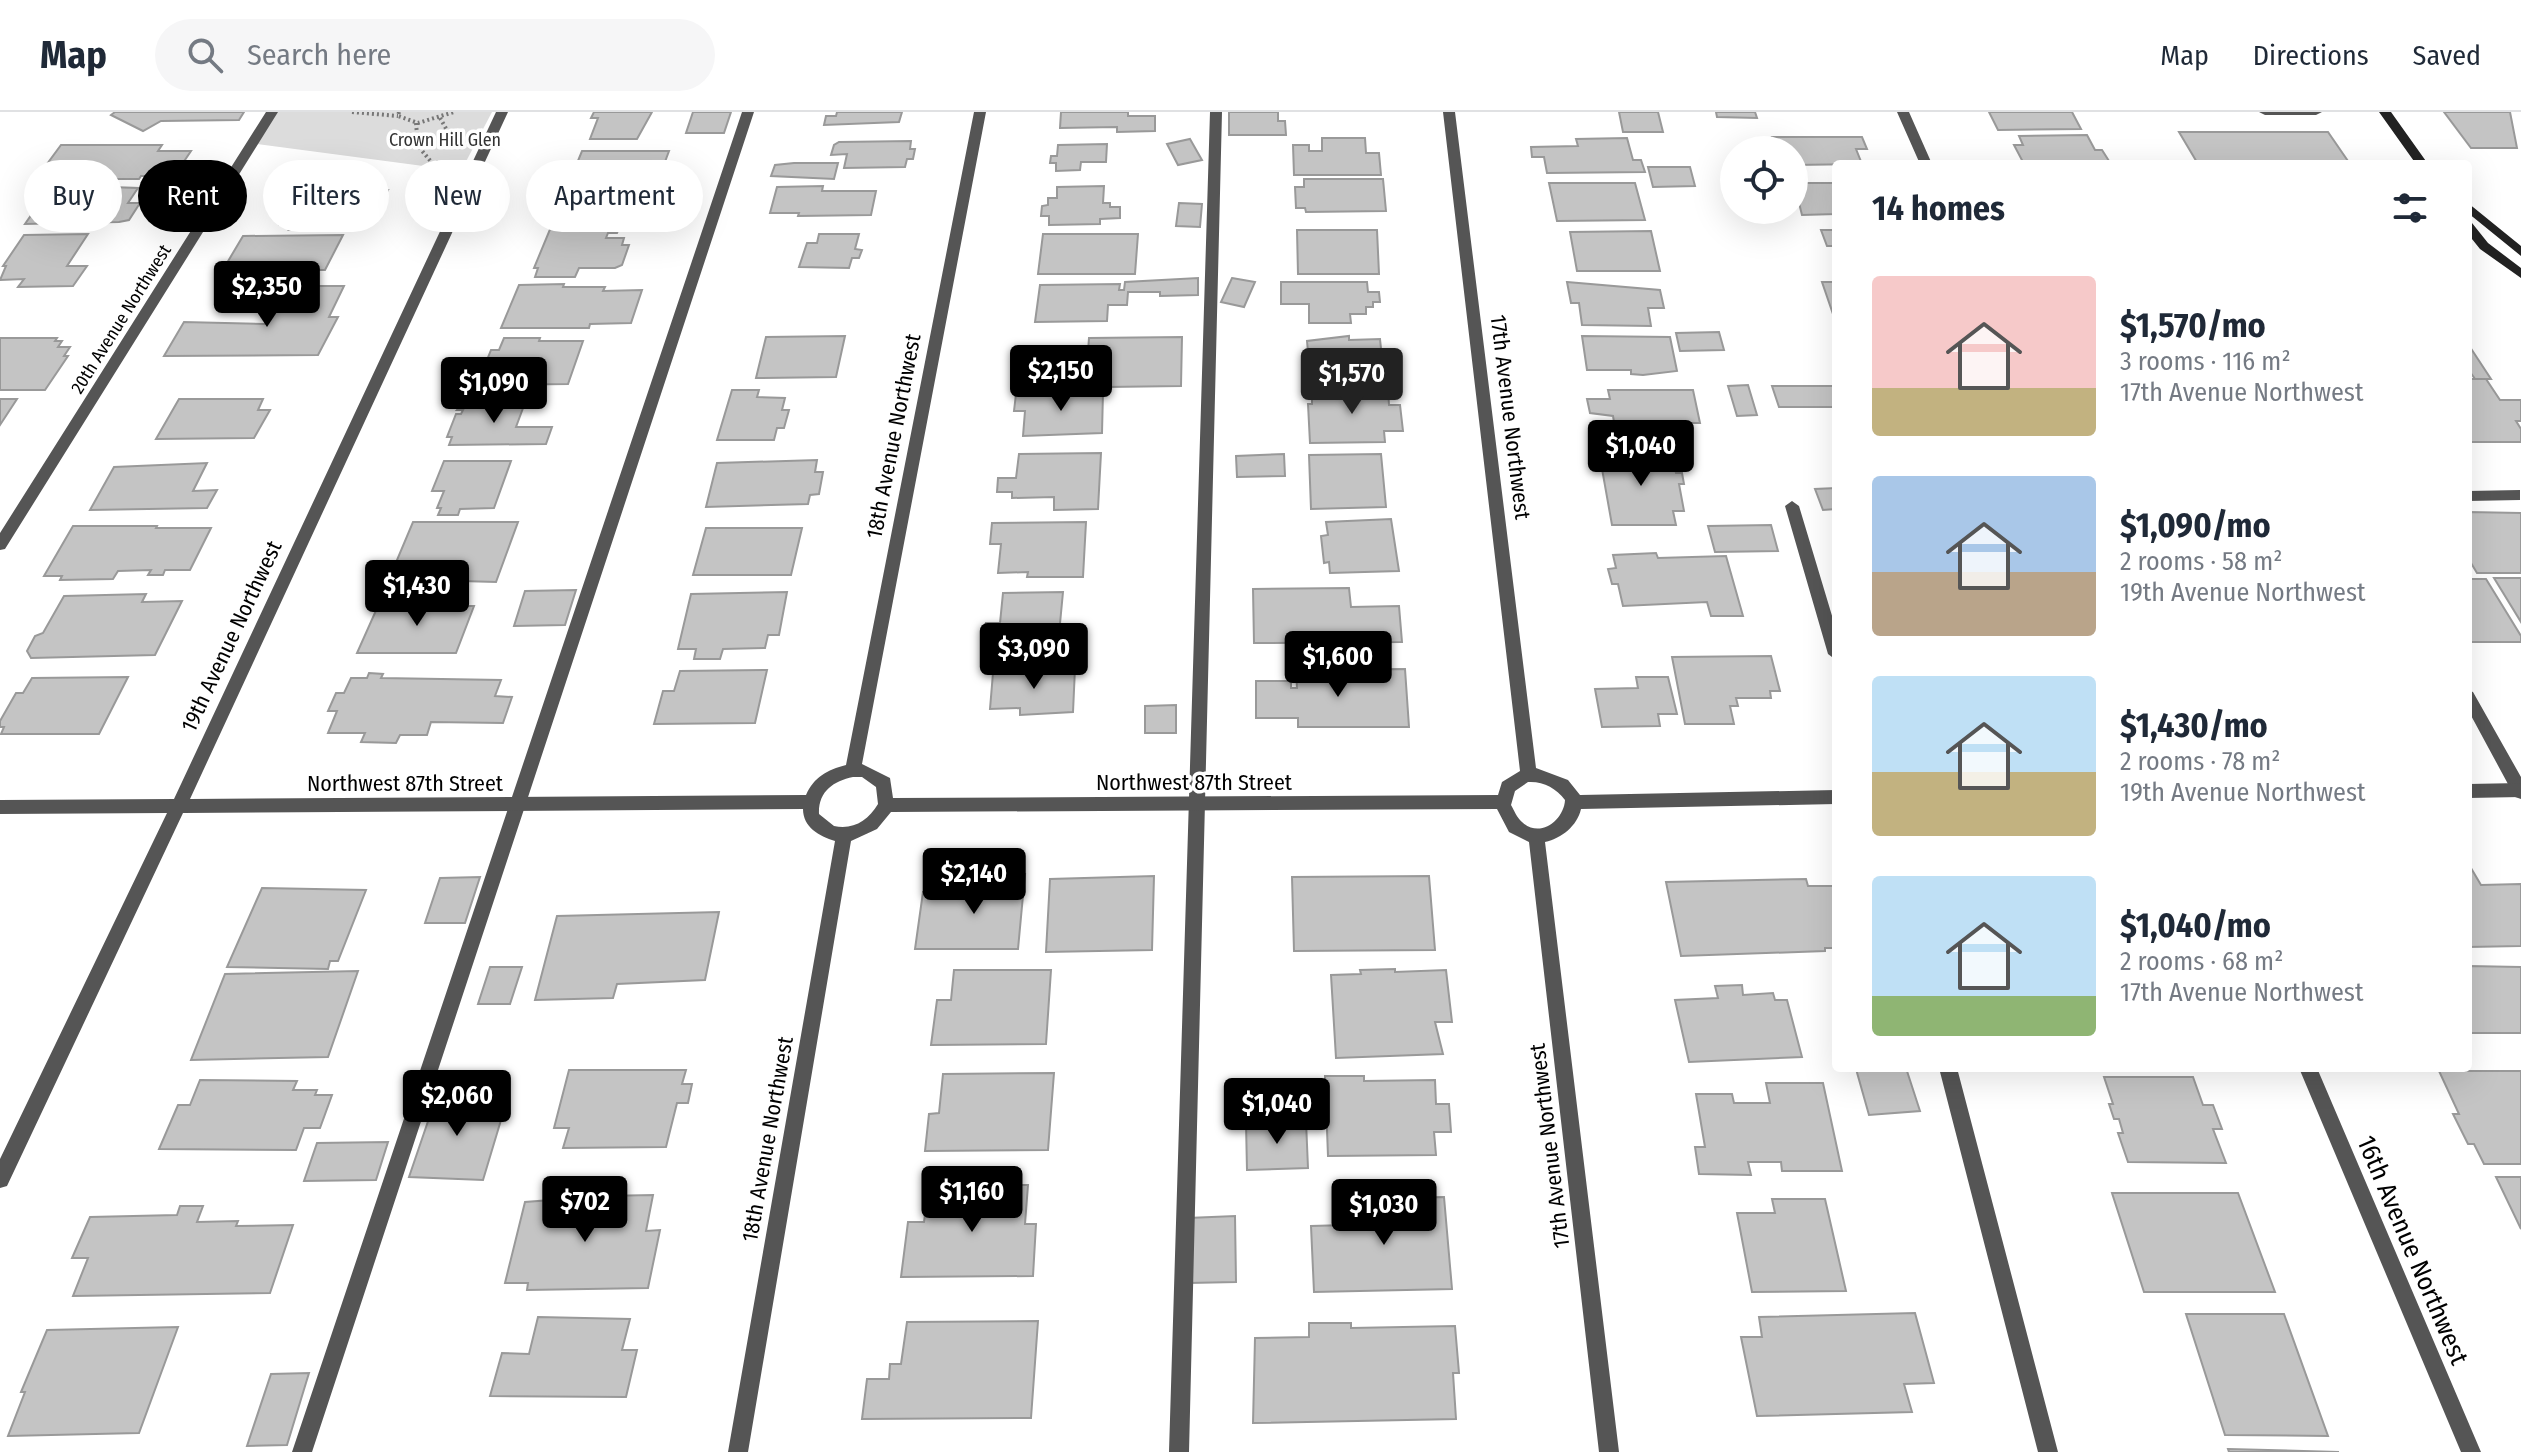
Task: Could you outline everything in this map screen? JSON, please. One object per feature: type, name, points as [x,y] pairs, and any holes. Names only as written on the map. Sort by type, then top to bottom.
[{"type":"main road","points":[[2385,112],[2419,160]]},
{"type":"main road","points":[[2472,210],[2521,252]]},
{"type":"main road","points":[[2472,231],[2484,246],[2521,274]]},
{"type":"street","name":"20th Avenue Northwest","points":[[0,545],[272,112]]},
{"type":"street","name":"19th Avenue Northwest","points":[[0,1179],[179,805],[502,112]]},
{"type":"street","points":[[302,1452],[748,112]]},
{"type":"street","name":"18th Avenue Northwest","points":[[853,770],[980,112]]},
{"type":"street","points":[[1179,1452],[1216,112]]},
{"type":"street","name":"17th Avenue Northwest","points":[[1449,112],[1529,776]]},
{"type":"street","points":[[1903,112],[1924,160]]},
{"type":"street","points":[[2265,112],[2316,112]]},
{"type":"street","points":[[2472,496],[2520,495]]},
{"type":"street","points":[[1792,506],[1832,641]]},
{"type":"street","points":[[2472,703],[2521,791],[2472,791]]},
{"type":"street","points":[[853,770],[865,771],[884,783],[886,805],[873,825],[861,832],[844,835],[825,832],[811,816],[810,802],[828,778],[853,770]]},
{"type":"street","points":[[1529,776],[1549,777],[1559,783],[1573,802],[1571,820],[1564,828],[1555,833],[1536,835],[1512,824],[1502,802],[1508,787],[1529,776]]},
{"type":"street","points":[[1573,802],[1832,797]]},
{"type":"street","name":"Northwest 87th Street","points":[[0,807],[810,802]]},
{"type":"street","name":"Northwest 87th Street","points":[[886,805],[1502,802]]},
{"type":"street","name":"18th Avenue Northwest","points":[[738,1452],[844,835]]},
{"type":"street","name":"17th Avenue Northwest","points":[[1536,835],[1609,1452]]},
{"type":"street","points":[[1949,1072],[2048,1452]]},
{"type":"street","name":"16th Avenue Northwest","points":[[2310,1072],[2471,1452]]},
{"type":"path","points":[[352,112],[398,114],[416,123],[454,112]]},
{"type":"path","points":[[440,118],[455,144]]},
{"type":"path","points":[[416,123],[414,139],[423,158],[433,164],[450,158]]},
{"type":"green space","name":"Crown Hill Glen","points":[[277,112],[492,112],[467,160],[405,160],[405,164],[257,144]]},
{"type":"building","points":[[115,112],[244,112],[239,120],[161,121],[143,131],[111,115]]},
{"type":"building","points":[[594,112],[652,112],[637,139],[590,139],[598,118],[591,118]]},
{"type":"building","points":[[693,112],[731,112],[724,133],[686,133]]},
{"type":"building","points":[[837,112],[902,112],[899,122],[824,125],[826,116],[836,116]]},
{"type":"building","points":[[1061,112],[1128,112],[1128,116],[1155,116],[1155,131],[1117,132],[1117,127],[1060,128]]},
{"type":"building","points":[[1229,112],[1278,112],[1278,121],[1285,121],[1286,135],[1229,135]]},
{"type":"building","points":[[1619,112],[1658,112],[1663,132],[1623,132]]},
{"type":"building","points":[[1716,112],[1755,112],[1757,118],[1717,117]]},
{"type":"building","points":[[1989,112],[2072,112],[2081,129],[1998,130]]},
{"type":"building","points":[[2444,112],[2510,112],[2517,148],[2471,148]]},
{"type":"building","points":[[2179,132],[2328,132],[2347,160],[2196,160]]},
{"type":"building","points":[[2087,135],[2095,150],[2102,150],[2108,160],[2022,160],[2014,145],[2023,145],[2019,136]]},
{"type":"building","points":[[1808,137],[1862,137],[1867,149],[1856,149],[1860,160],[1832,160],[1832,164],[1808,165]]},
{"type":"building","points":[[1322,138],[1365,138],[1366,153],[1379,153],[1381,175],[1294,175],[1293,145],[1309,145],[1309,151],[1322,151]]},
{"type":"building","points":[[1627,138],[1633,160],[1641,160],[1645,172],[1547,173],[1544,157],[1532,157],[1531,147],[1578,146],[1576,139]]},
{"type":"building","points":[[1190,139],[1202,160],[1178,165],[1167,144]]},
{"type":"building","points":[[911,141],[910,149],[915,149],[913,159],[907,159],[905,167],[844,168],[847,154],[831,155],[834,145],[839,142]]},
{"type":"building","points":[[1107,144],[1106,162],[1081,162],[1080,170],[1056,171],[1056,163],[1050,163],[1051,156],[1057,156],[1058,145]]},
{"type":"building","points":[[61,145],[162,145],[158,151],[191,151],[185,160],[138,160],[138,179],[122,179],[122,160],[50,160]]},
{"type":"building","points":[[582,151],[669,151],[666,160],[578,160]]},
{"type":"building","points":[[838,163],[834,179],[771,176],[775,165]]},
{"type":"building","points":[[1648,167],[1690,167],[1695,186],[1653,187]]},
{"type":"building","points":[[1304,179],[1383,179],[1386,211],[1306,212],[1305,208],[1296,208],[1295,187],[1304,187]]},
{"type":"building","points":[[1549,183],[1635,183],[1645,220],[1557,221]]},
{"type":"building","points":[[1808,183],[1832,183],[1832,214],[1808,215]]},
{"type":"building","points":[[823,186],[822,191],[876,191],[871,215],[798,216],[799,213],[770,213],[777,187]]},
{"type":"building","points":[[1104,186],[1103,203],[1120,207],[1120,218],[1100,219],[1100,224],[1049,225],[1049,216],[1041,216],[1042,206],[1048,205],[1048,198],[1057,198],[1057,187]]},
{"type":"building","points":[[122,187],[138,188],[128,203],[138,203],[129,220],[122,221]]},
{"type":"building","points":[[1179,203],[1202,204],[1200,227],[1176,226]]},
{"type":"building","points":[[1297,230],[1377,230],[1379,274],[1298,274]]},
{"type":"building","points":[[1821,230],[1832,230],[1832,246],[1827,246]]},
{"type":"building","points":[[1651,231],[1660,271],[1577,271],[1570,232]]},
{"type":"building","points":[[549,232],[617,232],[608,233],[606,238],[624,238],[622,245],[629,245],[622,265],[615,268],[579,268],[575,277],[535,277],[538,268],[534,268]]},
{"type":"building","points":[[88,234],[67,266],[87,266],[73,286],[18,287],[24,279],[0,280],[6,266],[3,266],[24,235]]},
{"type":"building","points":[[819,234],[859,234],[855,249],[862,250],[859,258],[852,258],[849,268],[799,267],[807,243],[817,243]]},
{"type":"building","points":[[1043,234],[1138,234],[1135,274],[1038,274]]},
{"type":"building","points":[[343,235],[325,270],[312,270],[308,277],[272,277],[276,271],[224,268],[243,236]]},
{"type":"building","points":[[1198,278],[1198,295],[1160,296],[1160,292],[1128,292],[1127,305],[1108,305],[1107,321],[1035,322],[1040,285],[1120,284],[1119,290],[1124,290],[1125,282]]},
{"type":"building","points":[[1232,278],[1255,282],[1244,307],[1221,302]]},
{"type":"building","points":[[1281,282],[1367,282],[1368,292],[1379,292],[1380,302],[1366,307],[1366,314],[1350,314],[1351,323],[1309,323],[1309,304],[1281,304]]},
{"type":"building","points":[[1567,282],[1660,290],[1664,308],[1648,308],[1651,326],[1582,325],[1579,303],[1571,303]]},
{"type":"building","points":[[1822,282],[1832,282],[1832,311]]},
{"type":"building","points":[[564,284],[563,287],[605,287],[603,291],[642,290],[631,323],[590,324],[589,328],[501,328],[519,285]]},
{"type":"building","points":[[286,286],[344,286],[329,317],[338,317],[318,355],[164,356],[184,322],[265,324]]},
{"type":"building","points":[[1719,332],[1724,350],[1680,351],[1676,333]]},
{"type":"building","points":[[845,336],[836,377],[756,378],[766,337]]},
{"type":"building","points":[[1349,336],[1349,340],[1380,339],[1383,368],[1353,368],[1355,383],[1311,384],[1307,341]]},
{"type":"building","points":[[1582,336],[1670,337],[1677,371],[1643,375],[1631,374],[1631,370],[1587,370]]},
{"type":"building","points":[[1182,337],[1181,386],[1107,387],[1107,378],[1086,379],[1089,338]]},
{"type":"building","points":[[0,338],[57,338],[55,341],[62,341],[58,347],[70,347],[64,356],[68,356],[45,390],[0,390]]},
{"type":"building","points":[[504,338],[583,341],[568,384],[477,385],[491,350],[499,350]]},
{"type":"building","points":[[2472,350],[2491,379],[2475,379],[2472,375]]},
{"type":"building","points":[[1072,363],[1070,387],[1024,387],[1027,364]]},
{"type":"building","points":[[2472,379],[2486,379],[2500,400],[2521,400],[2521,421],[2516,421],[2521,429],[2521,442],[2472,442]]},
{"type":"building","points":[[1748,385],[1757,415],[1737,416],[1728,386]]},
{"type":"building","points":[[1772,386],[1832,386],[1832,407],[1779,407]]},
{"type":"building","points":[[1321,389],[1388,389],[1389,405],[1400,405],[1403,431],[1384,431],[1385,442],[1310,443],[1308,404],[1312,404],[1312,393],[1321,393]]},
{"type":"building","points":[[732,390],[759,390],[757,397],[785,398],[782,410],[789,410],[784,428],[777,428],[774,440],[717,440]]},
{"type":"building","points":[[1608,390],[1693,390],[1700,423],[1684,423],[1685,429],[1615,428],[1613,416],[1590,413],[1587,399],[1610,399]]},
{"type":"building","points":[[1103,392],[1102,433],[1023,436],[1025,411],[1014,411],[1016,394]]},
{"type":"building","points":[[0,399],[17,399],[0,425]]},
{"type":"building","points":[[179,399],[263,399],[258,410],[270,410],[254,438],[156,439]]},
{"type":"building","points":[[466,400],[526,400],[516,427],[552,427],[546,444],[449,445],[452,437],[447,437],[456,414],[461,414],[463,410],[457,410]]},
{"type":"building","points":[[1599,452],[1664,452],[1667,467],[1675,467],[1676,473],[1682,473],[1684,484],[1679,484],[1684,511],[1673,511],[1676,525],[1612,525]]},
{"type":"building","points":[[1101,453],[1098,509],[1054,510],[1054,497],[1012,498],[1012,492],[997,492],[998,478],[1016,478],[1019,454]]},
{"type":"building","points":[[1284,454],[1285,476],[1237,477],[1236,456]]},
{"type":"building","points":[[1381,454],[1386,507],[1311,509],[1309,455]]},
{"type":"building","points":[[817,460],[815,472],[823,472],[819,494],[810,495],[808,504],[706,507],[717,463]]},
{"type":"building","points":[[444,461],[511,461],[494,508],[460,509],[458,515],[438,515],[441,508],[437,508],[444,491],[432,491]]},
{"type":"building","points":[[207,463],[193,491],[217,490],[207,508],[90,510],[114,467]]},
{"type":"building","points":[[1832,488],[1832,509],[1823,510],[1815,489]]},
{"type":"building","points":[[2472,512],[2521,513],[2521,573],[2477,573],[2472,565]]},
{"type":"building","points":[[1391,519],[1399,571],[1330,573],[1329,562],[1324,563],[1321,536],[1328,535],[1326,522]]},
{"type":"building","points":[[413,522],[518,522],[496,582],[389,579]]},
{"type":"building","points":[[1086,522],[1083,577],[1027,577],[1028,572],[998,573],[1001,544],[990,544],[992,523]]},
{"type":"building","points":[[1771,525],[1778,551],[1715,552],[1708,526]]},
{"type":"building","points":[[73,526],[211,528],[190,570],[165,570],[163,575],[148,575],[151,570],[118,571],[113,579],[60,580],[62,576],[44,576]]},
{"type":"building","points":[[706,528],[802,528],[791,575],[693,575]]},
{"type":"building","points":[[1656,553],[1658,558],[1726,556],[1743,616],[1711,616],[1707,602],[1623,606],[1618,584],[1612,584],[1608,569],[1616,568],[1613,555]]},
{"type":"building","points":[[2494,578],[2521,578],[2521,622]]},
{"type":"building","points":[[2472,579],[2486,579],[2521,636],[2521,642],[2472,642]]},
{"type":"building","points":[[1349,588],[1351,607],[1399,606],[1402,642],[1254,643],[1253,589]]},
{"type":"building","points":[[576,590],[565,625],[514,626],[525,591]]},
{"type":"building","points":[[787,592],[779,635],[768,635],[765,648],[723,649],[720,659],[694,659],[696,649],[678,649],[691,594]]},
{"type":"building","points":[[1063,592],[1059,634],[1076,634],[1074,658],[982,659],[986,623],[1000,623],[1003,593]]},
{"type":"building","points":[[146,594],[142,602],[182,601],[155,655],[31,658],[27,651],[35,636],[43,633],[64,596]]},
{"type":"building","points":[[416,600],[452,600],[450,606],[474,606],[456,653],[357,653],[378,606],[413,606]]},
{"type":"building","points":[[1771,656],[1780,691],[1770,691],[1771,698],[1736,698],[1738,706],[1730,706],[1734,724],[1685,724],[1672,657]]},
{"type":"building","points":[[1075,668],[1073,712],[1020,715],[1020,708],[990,709],[993,673]]},
{"type":"building","points":[[1405,669],[1409,727],[1298,727],[1298,718],[1256,718],[1256,681],[1291,681],[1291,688],[1297,688],[1296,670]]},
{"type":"building","points":[[767,670],[755,723],[654,724],[663,691],[674,691],[680,671]]},
{"type":"building","points":[[369,673],[383,674],[381,678],[501,680],[495,696],[512,697],[503,723],[431,722],[427,735],[400,735],[396,743],[361,742],[365,733],[328,733],[337,711],[328,711],[336,693],[344,693],[351,678],[367,678]]},
{"type":"building","points":[[128,677],[99,734],[1,734],[4,727],[0,727],[0,721],[16,693],[23,693],[32,678]]},
{"type":"building","points":[[1636,677],[1668,677],[1677,714],[1658,714],[1660,726],[1602,727],[1595,689],[1638,688]]},
{"type":"building","points":[[1176,705],[1176,733],[1145,733],[1145,706]]},
{"type":"building","points":[[2472,870],[2481,885],[2521,884],[2521,946],[2472,947]]},
{"type":"building","points":[[976,874],[1025,874],[1018,949],[915,949],[923,892],[974,892]]},
{"type":"building","points":[[1154,876],[1152,950],[1046,952],[1050,879]]},
{"type":"building","points":[[1429,876],[1435,950],[1294,951],[1292,877]]},
{"type":"building","points":[[480,877],[465,923],[425,923],[440,878]]},
{"type":"building","points":[[1806,879],[1808,886],[1832,886],[1832,948],[1825,948],[1825,951],[1681,956],[1666,882]]},
{"type":"building","points":[[262,888],[366,890],[338,961],[330,961],[328,969],[227,967]]},
{"type":"building","points":[[719,912],[705,980],[617,984],[613,998],[535,1000],[557,916]]},
{"type":"building","points":[[2472,966],[2521,967],[2521,1033],[2472,1033]]},
{"type":"building","points":[[490,967],[522,967],[510,1004],[478,1004]]},
{"type":"building","points":[[1395,969],[1395,972],[1446,970],[1452,1022],[1435,1022],[1443,1054],[1336,1058],[1331,975]]},
{"type":"building","points":[[954,970],[1051,970],[1046,1044],[931,1045],[937,1000],[951,1000]]},
{"type":"building","points":[[358,971],[328,1057],[191,1060],[225,974]]},
{"type":"building","points":[[1742,985],[1743,995],[1773,993],[1775,1000],[1787,1000],[1802,1057],[1689,1062],[1675,1000],[1718,998],[1715,986]]},
{"type":"building","points":[[569,1070],[686,1070],[682,1084],[692,1084],[688,1103],[677,1103],[666,1147],[563,1148],[569,1128],[554,1128]]},
{"type":"building","points":[[2521,1071],[2521,1164],[2484,1164],[2474,1144],[2468,1144],[2453,1114],[2459,1114],[2439,1072]]},
{"type":"building","points":[[1857,1072],[1907,1072],[1920,1111],[1869,1115]]},
{"type":"building","points":[[1054,1073],[1048,1150],[925,1151],[929,1114],[939,1113],[943,1074]]},
{"type":"building","points":[[1325,1076],[1364,1076],[1364,1081],[1435,1080],[1436,1104],[1449,1104],[1451,1132],[1434,1132],[1436,1155],[1328,1156]]},
{"type":"building","points":[[2104,1077],[2193,1077],[2203,1105],[2213,1105],[2222,1129],[2213,1129],[2226,1163],[2128,1162],[2118,1133],[2123,1133],[2119,1119],[2114,1119],[2109,1104],[2113,1104]]},
{"type":"building","points":[[200,1080],[297,1081],[293,1090],[317,1090],[315,1095],[332,1095],[320,1128],[304,1128],[296,1150],[159,1149],[178,1105],[190,1105]]},
{"type":"building","points":[[1766,1083],[1823,1083],[1842,1171],[1782,1171],[1781,1162],[1748,1162],[1751,1175],[1699,1174],[1695,1147],[1705,1147],[1696,1094],[1732,1094],[1734,1103],[1770,1103]]},
{"type":"building","points":[[438,1092],[496,1093],[487,1120],[501,1120],[483,1180],[409,1177]]},
{"type":"building","points":[[1306,1121],[1308,1168],[1247,1170],[1246,1123]]},
{"type":"building","points":[[388,1142],[376,1180],[304,1181],[317,1143]]},
{"type":"building","points":[[2496,1177],[2521,1177],[2521,1229]]},
{"type":"building","points":[[929,1185],[1028,1185],[1025,1224],[1036,1224],[1033,1276],[901,1277],[908,1222],[924,1222]]},
{"type":"building","points":[[2112,1193],[2238,1193],[2275,1292],[2144,1292]]},
{"type":"building","points":[[653,1195],[646,1231],[660,1230],[648,1288],[527,1290],[528,1283],[505,1283],[525,1202],[551,1200],[551,1197]]},
{"type":"building","points":[[1444,1197],[1452,1289],[1314,1292],[1311,1226],[1347,1225],[1346,1199]]},
{"type":"building","points":[[1772,1199],[1825,1199],[1846,1291],[1752,1292],[1737,1213],[1775,1213]]},
{"type":"building","points":[[180,1206],[203,1206],[197,1222],[238,1221],[236,1226],[293,1225],[270,1293],[73,1296],[88,1258],[72,1258],[90,1217],[177,1215]]},
{"type":"building","points":[[1235,1216],[1236,1282],[1189,1283],[1188,1218]]},
{"type":"building","points":[[1915,1313],[1934,1383],[1904,1384],[1912,1412],[1757,1416],[1741,1337],[1762,1337],[1759,1317]]},
{"type":"building","points":[[2186,1314],[2284,1314],[2328,1436],[2225,1435]]},
{"type":"building","points":[[538,1317],[630,1319],[622,1350],[637,1350],[626,1397],[490,1396],[502,1353],[529,1354]]},
{"type":"building","points":[[1038,1321],[1031,1418],[862,1419],[867,1379],[889,1379],[890,1364],[901,1364],[907,1322]]},
{"type":"building","points":[[1309,1323],[1351,1323],[1351,1328],[1455,1326],[1459,1373],[1453,1373],[1456,1419],[1253,1423],[1255,1338],[1309,1337]]},
{"type":"building","points":[[178,1327],[139,1433],[8,1436],[25,1392],[21,1392],[47,1330]]},
{"type":"building","points":[[309,1373],[287,1445],[247,1446],[271,1374]]},
{"type":"building","points":[[2228,1449],[2339,1452],[2229,1452]]}]
